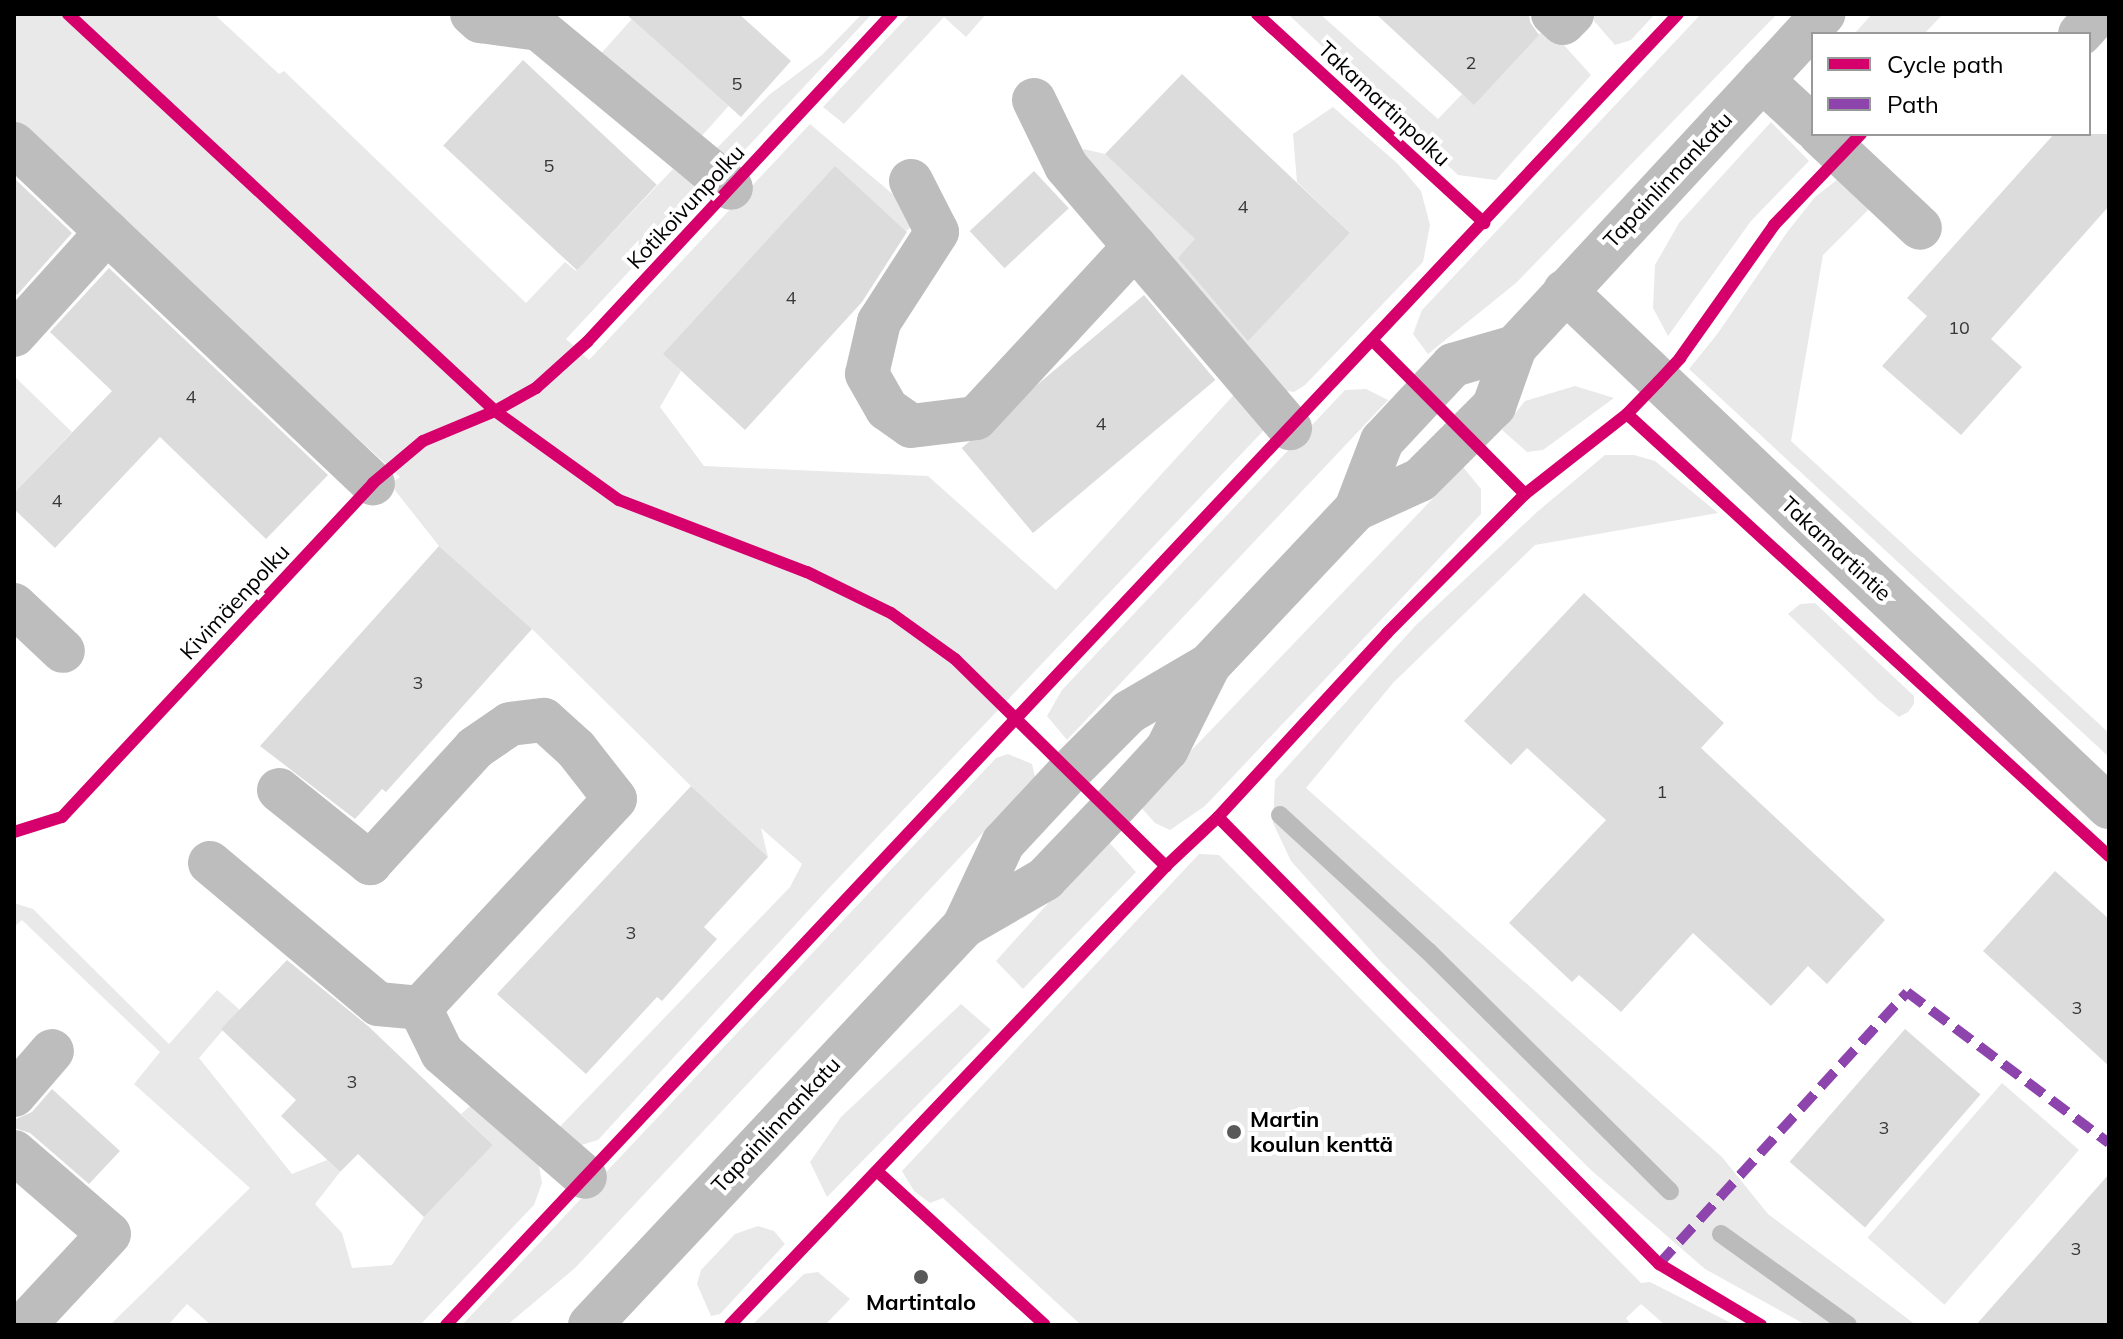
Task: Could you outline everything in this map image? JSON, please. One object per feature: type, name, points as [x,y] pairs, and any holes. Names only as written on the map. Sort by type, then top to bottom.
[{"type":"street","points":[[472,14],[480,21],[539,29],[731,188]]},
{"type":"street","points":[[1553,14],[1563,23],[1572,14]]},
{"type":"street","name":"Tapainlinnankatu","points":[[590,1325],[964,926],[1045,879],[1110,811],[1167,749],[1209,665],[1356,509],[1420,480],[1494,406],[1515,347],[1823,14]]},
{"type":"street","points":[[2082,32],[2098,14]]},
{"type":"street","points":[[1762,80],[1811,125]]},
{"type":"street","points":[[1034,100],[1066,166],[1290,428]]},
{"type":"street","points":[[1822,136],[1920,228]]},
{"type":"street","points":[[14,144],[373,483]]},
{"type":"street","points":[[911,181],[937,232],[879,322],[867,374],[887,409],[911,426],[976,418],[1135,246]]},
{"type":"street","points":[[14,335],[107,232]]},
{"type":"street","name":"Takamartintie","points":[[1565,291],[2109,807]]},
{"type":"street","name":"Tapainlinnankatu","points":[[1356,509],[1382,441],[1453,365],[1515,347]]},
{"type":"street","points":[[14,605],[63,651]]},
{"type":"street","points":[[279,790],[370,863],[475,748],[510,724],[544,720],[576,749],[615,799],[420,1008]]},
{"type":"street","points":[[210,863],[378,1004],[420,1008]]},
{"type":"street","points":[[420,1008],[442,1053],[585,1177]]},
{"type":"street","points":[[14,1095],[52,1051]]},
{"type":"street","points":[[14,1152],[109,1234],[24,1325]]},
{"type":"shaded area","points":[[14,14],[214,14],[279,74],[284,71],[526,303],[565,262],[576,271],[673,169],[703,192],[566,339],[589,360],[810,124],[909,208],[911,227],[906,231],[835,167],[664,354],[681,371],[660,407],[704,466],[928,476],[1056,590],[1240,388],[1265,429],[828,889],[598,1140],[578,1146],[550,1137],[790,887],[802,864],[761,828],[768,857],[691,786],[532,629],[439,546],[390,484],[400,477],[14,124]]},
{"type":"shaded area","points":[[862,14],[872,14],[741,154],[724,158],[713,152],[769,95],[822,55]]},
{"type":"shaded area","points":[[910,14],[986,14],[966,37],[944,17],[844,124],[823,107]]},
{"type":"shaded area","points":[[1288,14],[1320,14],[1438,119],[1462,94],[1474,104],[1540,33],[1552,32],[1591,75],[1496,180],[1458,175]]},
{"type":"shaded area","points":[[1594,14],[1655,14],[1631,40],[1615,45],[1594,21]]},
{"type":"shaded area","points":[[1701,14],[1777,14],[1516,283],[1428,354],[1413,334],[1422,310]]},
{"type":"shaded area","points":[[1872,14],[1943,14],[1926,32],[1856,32]]},
{"type":"shaded area","points":[[632,19],[729,106],[696,142],[600,55]]},
{"type":"shaded area","points":[[1333,107],[1398,164],[1421,191],[1430,225],[1423,262],[1305,385],[1294,392],[1280,390],[1075,158],[1084,149],[1105,154],[1274,313],[1350,233],[1297,182],[1293,134]]},
{"type":"shaded area","points":[[1771,122],[1809,161],[1751,221],[1668,336],[1653,308],[1655,265],[1679,223]]},
{"type":"shaded area","points":[[1838,179],[1876,202],[1823,255],[1791,441],[2109,733],[2109,757],[1689,369],[1718,333],[1788,231],[1815,197]]},
{"type":"shaded area","points":[[14,376],[72,432],[14,493]]},
{"type":"shaded area","points":[[1575,386],[1614,398],[1543,450],[1527,452],[1502,430],[1525,401]]},
{"type":"shaded area","points":[[1366,389],[1388,400],[1067,740],[1047,716],[1062,690],[1345,390]]},
{"type":"shaded area","points":[[1605,455],[1634,455],[1655,461],[1718,513],[1535,545],[1393,683],[1306,788],[1722,1157],[1768,1214],[1916,1325],[1806,1325],[1705,1269],[1592,1171],[1383,964],[1291,861],[1273,823],[1275,780],[1416,625],[1537,512]]},
{"type":"shaded area","points":[[1463,467],[1481,489],[1481,514],[1205,806],[1170,830],[1155,823],[1139,805]]},
{"type":"shaded area","points":[[1815,603],[1914,696],[1914,704],[1908,712],[1899,717],[1878,700],[1788,614],[1800,604]]},
{"type":"shaded area","points":[[1008,754],[1032,764],[1035,777],[575,1268],[507,1325],[462,1325],[996,758]]},
{"type":"shaded area","points":[[1106,839],[1136,872],[1023,989],[996,961]]},
{"type":"shaded area","name":"Martin koulun kenttä","points":[[1199,854],[1219,855],[1641,1283],[1650,1282],[1735,1325],[1665,1325],[1641,1304],[1626,1318],[1631,1325],[1081,1325],[943,1198],[930,1203],[914,1191],[902,1171]]},
{"type":"shaded area","points":[[14,903],[33,909],[169,1044],[217,990],[240,1010],[199,1058],[292,1174],[327,1160],[340,1172],[315,1204],[342,1233],[352,1268],[392,1265],[424,1217],[493,1145],[461,1114],[475,1102],[537,1155],[542,1183],[534,1205],[420,1325],[211,1325],[187,1304],[168,1325],[110,1325],[250,1188],[134,1084],[160,1052],[22,920],[14,927]]},
{"type":"shaded area","points":[[961,1004],[991,1030],[827,1197],[810,1162],[841,1117]]},
{"type":"shaded area","points":[[2002,1083],[2079,1150],[1944,1305],[1868,1238]]},
{"type":"shaded area","points":[[758,1226],[774,1231],[785,1244],[720,1314],[711,1316],[697,1284],[701,1270],[735,1234]]},
{"type":"shaded area","points":[[818,1272],[850,1299],[825,1325],[752,1325],[804,1274]]},
{"type":"building","points":[[626,14],[739,14],[791,61],[741,117]]},
{"type":"building","points":[[1376,14],[1529,14],[1530,22],[1539,35],[1474,105]]},
{"type":"building","points":[[523,60],[657,185],[577,270],[443,146]]},
{"type":"building","points":[[1182,74],[1350,233],[1248,341],[1178,258],[1195,239],[1105,154]]},
{"type":"building","points":[[2109,134],[2109,206],[1991,339],[2022,367],[1961,435],[1882,366],[1927,316],[1907,298],[2052,136]]},
{"type":"building","points":[[835,166],[907,232],[862,302],[745,430],[663,354]]},
{"type":"building","points":[[1034,171],[1069,208],[1004,268],[970,231]]},
{"type":"building","points":[[14,178],[72,233],[17,295],[14,292]]},
{"type":"building","points":[[109,268],[328,475],[266,539],[160,437],[55,548],[14,509],[14,493],[112,391],[50,332]]},
{"type":"building","points":[[1144,295],[1215,380],[1033,533],[962,448]]},
{"type":"building","points":[[439,546],[532,629],[386,792],[382,789],[355,819],[260,746]]},
{"type":"building","points":[[1584,593],[1724,723],[1701,748],[1885,920],[1827,984],[1808,966],[1771,1006],[1693,933],[1621,1012],[1579,975],[1572,982],[1509,923],[1606,820],[1527,748],[1511,765],[1464,721]]},
{"type":"building","points":[[691,786],[768,857],[704,927],[717,939],[662,1001],[657,997],[586,1074],[497,994]]},
{"type":"building","points":[[2055,871],[2109,919],[2109,1066],[1983,951]]},
{"type":"building","points":[[287,960],[368,1026],[493,1145],[424,1217],[358,1154],[340,1172],[281,1116],[296,1100],[221,1029]]},
{"type":"building","points":[[1905,1029],[1980,1095],[1865,1227],[1790,1162]]},
{"type":"building","points":[[52,1089],[120,1151],[89,1184],[30,1133],[14,1128],[14,1120],[32,1112]]},
{"type":"building","points":[[2109,1174],[2109,1325],[1976,1325]]},
{"type":"waterway","points":[[1280,815],[1428,951],[1670,1191]]},
{"type":"waterway","points":[[1721,1234],[1848,1325]]},
{"type":"marked path","points":[[1659,1264],[1907,992],[2109,1143]]},
{"type":"cycle path","points":[[68,14],[495,411],[619,500],[807,572],[891,613],[955,659],[1166,866]]},
{"type":"cycle path","name":"Kotikoivunpolku","points":[[14,832],[62,817],[373,483],[423,441],[495,411],[536,388],[587,342],[892,14]]},
{"type":"cycle path","name":"Takamartinpolku","points":[[1257,14],[1484,223]]},
{"type":"cycle path","points":[[446,1325],[1678,14]]},
{"type":"cycle path","points":[[730,1325],[1166,866],[1218,817],[1387,633],[1525,494],[1627,414],[1658,382],[1680,358],[1774,225],[1859,136]]},
{"type":"cycle path","points":[[1372,340],[1525,494]]},
{"type":"cycle path","points":[[1627,414],[2109,856]]},
{"type":"cycle path","points":[[1218,817],[1659,1264],[1761,1325]]},
{"type":"cycle path","points":[[878,1172],[1045,1325]]},
{"type":"place","name":"Martin koulun kenttä","points":[[1234,1132]]},
{"type":"place","name":"Martintalo","points":[[921,1277]]}]
